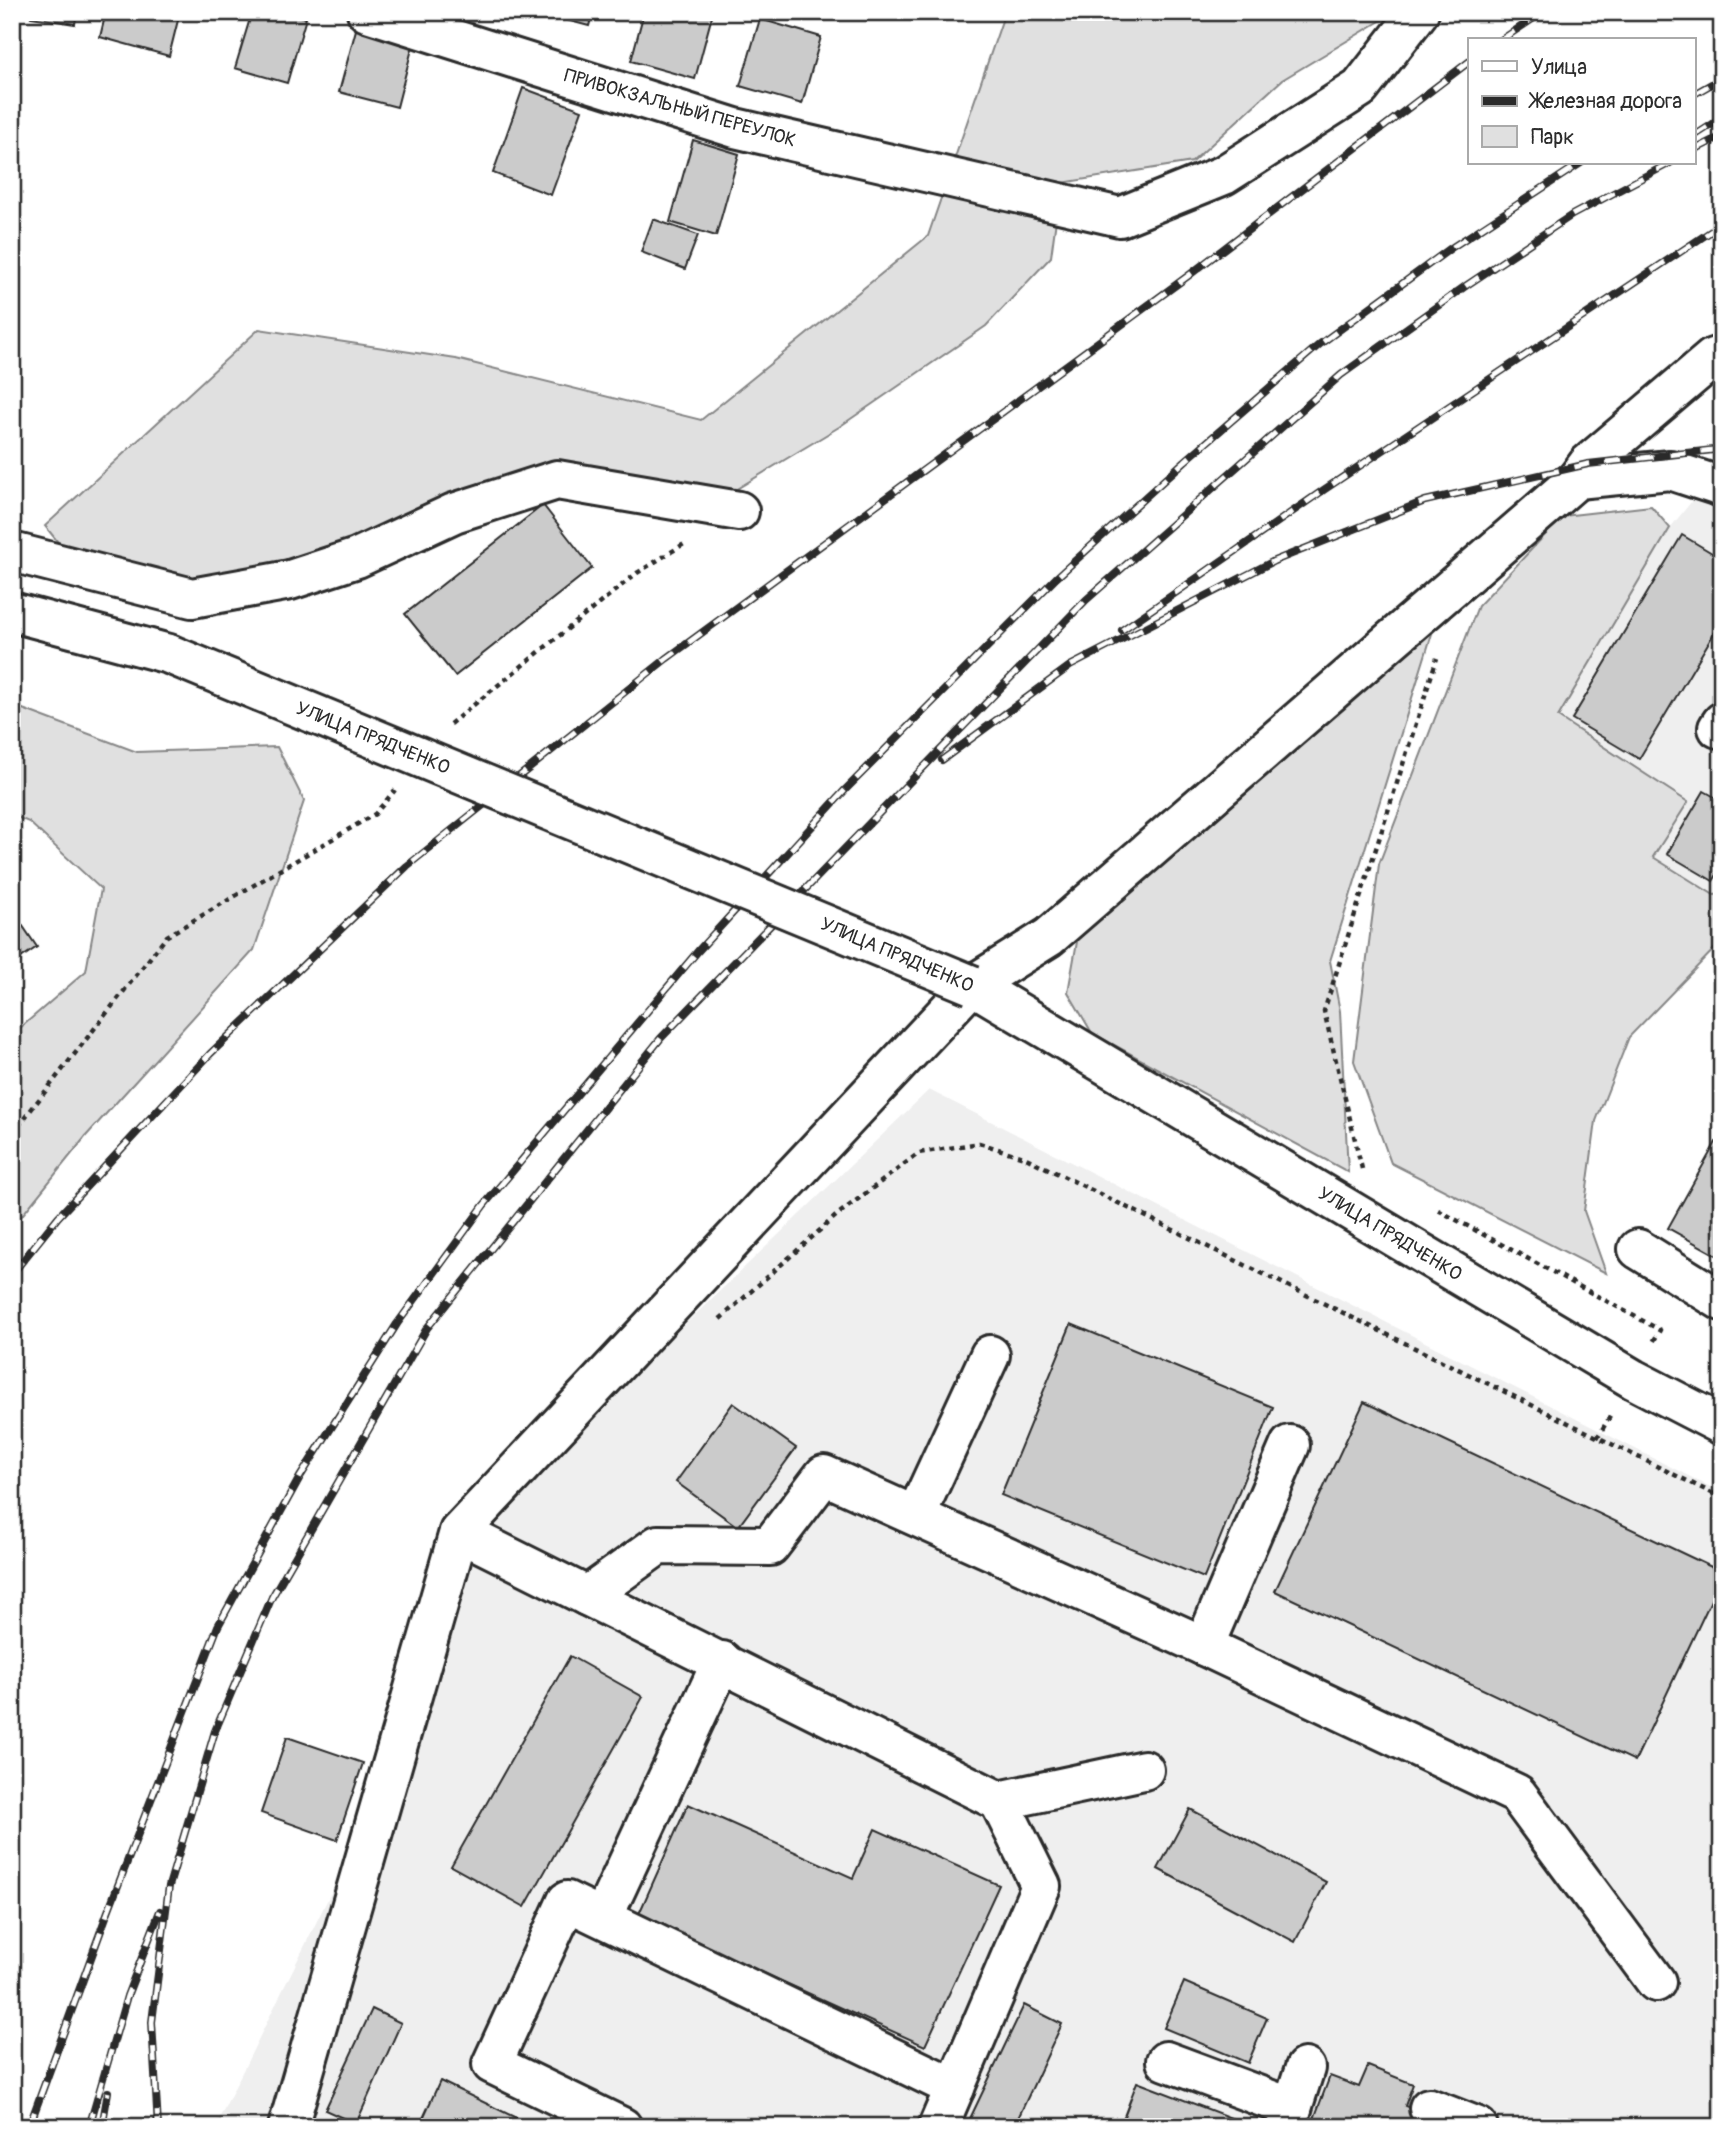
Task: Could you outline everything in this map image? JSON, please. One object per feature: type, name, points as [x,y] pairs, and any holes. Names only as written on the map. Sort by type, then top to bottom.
[{"type":"main road","name":"ПРИВОКЗАЛЬНЫЙ ПЕРЕУЛОК","points":[[367,12],[735,128],[1120,217],[1224,175],[1360,88],[1419,12]]},
{"type":"main road","points":[[288,2127],[459,1532],[972,985],[1049,937],[1577,480],[1588,464],[1719,355]]},
{"type":"main road","points":[[1577,480],[1670,470],[1722,487]]},
{"type":"main road","points":[[12,552],[192,598],[290,580],[357,558],[454,513],[558,480],[738,511]]},
{"type":"main road","name":"УЛИЦА ПРЯДЧЕНКО","points":[[12,612],[169,654],[972,985],[1633,1379],[1722,1425]]},
{"type":"main road","points":[[1638,1249],[1722,1301]]},
{"type":"main road","points":[[916,1515],[990,1355]]},
{"type":"main road","points":[[1204,1646],[1290,1445]]},
{"type":"main road","points":[[587,1596],[658,1545],[771,1546],[824,1475],[1204,1646],[1517,1794],[1656,1982]]},
{"type":"main road","points":[[459,1532],[999,1801],[1041,1886],[938,2127]]},
{"type":"main road","points":[[603,1917],[722,1661]]},
{"type":"main road","points":[[999,1801],[1144,1770]]},
{"type":"main road","points":[[621,2127],[492,2064],[567,1901],[955,2088]]},
{"type":"main road","points":[[1166,2061],[1289,2118],[1306,2068]]},
{"type":"main road","points":[[1429,2108],[1478,2127]]},
{"type":"path","points":[[446,729],[454,719],[636,573],[738,511]]},
{"type":"path","points":[[1363,1170],[1324,1011],[1437,658]]},
{"type":"path","points":[[12,1134],[167,936],[375,814],[402,783]]},
{"type":"path","points":[[714,1324],[837,1215],[919,1153],[979,1143],[1024,1157],[1722,1499]]},
{"type":"path","points":[[1434,1208],[1660,1330],[1597,1438]]},
{"type":"shaded area","points":[[1722,464],[1722,894],[1714,895],[1653,857],[1688,802],[1558,717],[1670,528]]},
{"type":"shaded area","points":[[929,1090],[1722,1493],[1722,2127],[215,2127],[408,1737],[470,1531]]},
{"type":"green space","points":[[1005,12],[1395,12],[1282,80],[1192,162],[1061,183],[1051,257],[986,326],[839,427],[725,496],[673,487],[578,463],[506,475],[364,541],[202,587],[70,557],[45,526],[259,329],[456,359],[701,420],[928,236]]},
{"type":"green space","points":[[1651,506],[1670,528],[1558,717],[1688,802],[1653,857],[1714,895],[1722,894],[1722,941],[1629,1037],[1596,1121],[1584,1211],[1606,1273],[1391,1163],[1354,1061],[1379,864],[1478,606],[1563,516]]},
{"type":"green space","points":[[1435,624],[1330,961],[1340,1011],[1348,1172],[1092,1033],[1068,992],[1078,936]]},
{"type":"green space","points":[[12,705],[137,752],[277,747],[304,801],[254,950],[86,1136],[12,1228],[12,1035],[86,971],[101,889],[29,822],[12,815]]},
{"type":"building","points":[[32,12],[77,12],[75,24],[31,17]]},
{"type":"building","points":[[106,12],[180,12],[169,56],[100,37]]},
{"type":"building","points":[[252,12],[288,12],[306,18],[287,83],[235,68]]},
{"type":"building","points":[[536,12],[593,12],[589,26]]},
{"type":"building","points":[[644,12],[713,12],[695,79],[631,61]]},
{"type":"building","points":[[760,19],[821,37],[802,104],[740,86]]},
{"type":"building","points":[[357,26],[414,41],[397,107],[339,92]]},
{"type":"building","points":[[523,88],[582,110],[551,195],[493,173]]},
{"type":"building","points":[[693,140],[739,154],[716,236],[670,222]]},
{"type":"building","points":[[653,219],[698,235],[685,269],[641,252]]},
{"type":"building","points":[[543,505],[592,568],[455,676],[405,614]]},
{"type":"building","points":[[1682,535],[1722,559],[1722,620],[1639,759],[1572,719]]},
{"type":"building","points":[[1704,791],[1722,801],[1722,867],[1713,881],[1667,854]]},
{"type":"building","points":[[12,910],[37,947],[12,964]]},
{"type":"building","points":[[1716,1142],[1722,1145],[1722,1258],[1668,1228]]},
{"type":"building","points":[[1071,1324],[1273,1407],[1204,1578],[1001,1495]]},
{"type":"building","points":[[1364,1402],[1722,1572],[1635,1761],[1275,1591]]},
{"type":"building","points":[[733,1403],[796,1448],[738,1527],[676,1482]]},
{"type":"building","points":[[570,1656],[643,1697],[525,1907],[451,1866]]},
{"type":"building","points":[[287,1737],[363,1763],[337,1840],[261,1813]]},
{"type":"building","points":[[688,1804],[853,1878],[875,1829],[999,1885],[925,2046],[638,1916]]},
{"type":"building","points":[[1190,1809],[1326,1882],[1295,1942],[1158,1869]]},
{"type":"building","points":[[1184,1982],[1267,2018],[1248,2063],[1164,2028]]},
{"type":"building","points":[[1024,2005],[1062,2024],[1014,2127],[966,2127]]},
{"type":"building","points":[[372,2009],[401,2023],[356,2124],[325,2110]]},
{"type":"building","points":[[1368,2066],[1413,2084],[1405,2106],[1458,2127],[1311,2127],[1330,2076],[1359,2087]]},
{"type":"building","points":[[440,2081],[535,2127],[419,2127]]},
{"type":"building","points":[[1137,2082],[1234,2119],[1231,2127],[1120,2127]]},
{"type":"railway","points":[[1504,38],[1543,12]]},
{"type":"railway","points":[[12,1274],[58,1217],[210,1054],[407,866],[666,659],[1188,276],[1468,63]]},
{"type":"railway","points":[[1696,93],[1722,78]]},
{"type":"railway","points":[[1696,135],[1722,118]]},
{"type":"railway","points":[[1696,149],[1722,136]]},
{"type":"railway","points":[[29,2127],[107,1914],[218,1626],[300,1477],[397,1324],[484,1205],[698,951],[846,789],[1056,578],[1320,344],[1451,248],[1579,164]]},
{"type":"railway","points":[[158,2127],[152,2022],[169,1886],[215,1731],[272,1597],[427,1328],[661,1038],[1086,600],[1341,375],[1467,285],[1572,215],[1668,164]]},
{"type":"railway","points":[[1122,630],[1325,489],[1713,230]]},
{"type":"railway","points":[[942,760],[1070,666],[1274,561],[1425,501],[1588,464],[1722,449]]},
{"type":"railway","points":[[89,2127],[127,1996],[160,1911]]},
{"type":"railway","points":[[102,2127],[108,2092]]}]
